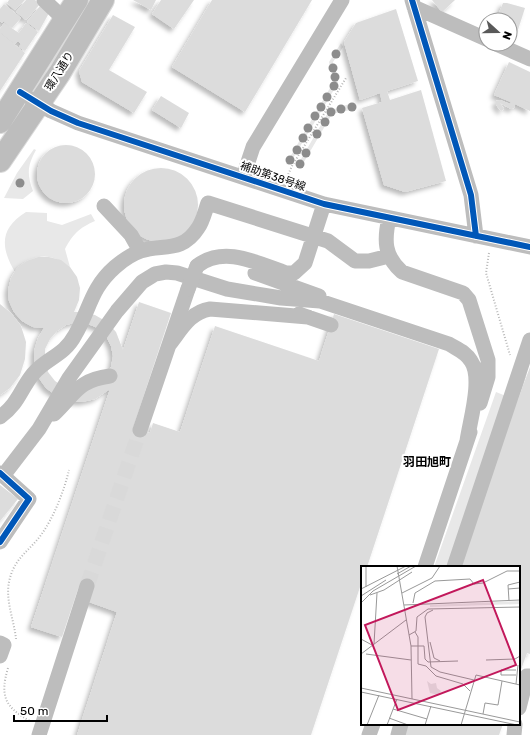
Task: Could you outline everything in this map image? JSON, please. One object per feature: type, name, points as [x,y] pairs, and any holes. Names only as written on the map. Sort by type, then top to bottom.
[{"type":"highway","name":"環八通り","points":[[0,122],[77,0]]},
{"type":"highway","name":"環八通り","points":[[0,161],[38,104],[103,0]]},
{"type":"street","points":[[44,0],[65,20]]},
{"type":"street","points":[[243,177],[253,147],[342,0]]},
{"type":"street","points":[[413,3],[478,35]]},
{"type":"street","points":[[413,3],[471,195],[476,236]]},
{"type":"street","points":[[514,52],[530,59]]},
{"type":"street","name":"補助第38号線","points":[[20,92],[38,104],[78,123],[324,204],[530,247]]},
{"type":"street","points":[[0,417],[17,401],[33,374],[41,366],[61,354],[69,344],[76,334],[87,306],[98,286],[106,276],[125,259],[140,251],[164,249],[180,244],[198,229],[208,203],[328,241],[355,261],[389,256]]},
{"type":"street","points":[[140,430],[197,266],[204,260],[225,255],[237,256],[286,273],[294,273],[305,263],[315,237],[324,204]]},
{"type":"street","points":[[104,206],[131,235],[140,251]]},
{"type":"street","points":[[389,218],[385,237],[389,256],[396,267],[402,272],[463,293],[469,300],[488,360],[488,377],[425,566]]},
{"type":"street","points":[[213,258],[320,296],[335,307]]},
{"type":"street","points":[[39,429],[69,378],[117,311],[142,282],[155,274],[166,272],[177,273],[331,325]]},
{"type":"street","points":[[227,289],[281,298],[320,302],[449,344],[463,352],[471,361],[476,380],[467,440]]},
{"type":"street","points":[[169,345],[189,319],[195,313],[202,310],[210,309],[308,317]]},
{"type":"street","points":[[454,566],[530,340]]},
{"type":"street","points":[[0,542],[29,498],[2,475],[39,429],[82,385],[94,378],[110,376]]},
{"type":"street","points":[[40,730],[87,586]]},
{"type":"street","points":[[0,643],[4,645],[5,658]]},
{"type":"street","points":[[520,704],[527,676],[530,676]]},
{"type":"street","points":[[369,735],[373,725]]},
{"type":"street","points":[[398,735],[401,725]]},
{"type":"street","points":[[514,735],[515,725]]},
{"type":"path","points":[[286,179],[292,166],[346,78]]},
{"type":"path","points":[[16,642],[8,598],[9,579],[18,559],[41,535],[48,523],[69,470]]},
{"type":"path","points":[[5,658],[3,692],[8,703],[15,712],[40,730]]},
{"type":"shaded area","points":[[341,43],[343,47],[333,62],[338,83],[289,165],[286,164],[334,81],[329,62]]},
{"type":"shaded area","points":[[352,103],[355,109],[332,114],[301,167],[297,166],[329,111]]},
{"type":"shaded area","points":[[34,149],[36,150],[29,170],[33,191],[23,199],[4,198],[17,173]]},
{"type":"shaded area","points":[[26,212],[47,213],[47,221],[62,225],[91,214],[95,221],[77,232],[65,249],[70,267],[55,258],[41,257],[29,261],[15,272],[7,254],[5,239],[7,231],[11,225],[17,218]]},
{"type":"shaded area","points":[[496,392],[506,396],[449,566],[434,566]]},
{"type":"building","points":[[9,0],[25,0],[15,10],[7,3]]},
{"type":"building","points":[[26,0],[35,0],[40,4],[26,20],[16,12]]},
{"type":"building","points":[[133,0],[156,0],[151,10]]},
{"type":"building","points":[[161,0],[194,0],[174,29],[152,14]]},
{"type":"building","points":[[212,0],[312,0],[245,112],[172,67]]},
{"type":"building","points":[[432,0],[455,0],[442,12]]},
{"type":"building","points":[[503,3],[525,8],[518,30],[518,12],[499,12]]},
{"type":"building","points":[[4,4],[21,18],[12,28],[3,21],[2,23],[0,21],[0,9]]},
{"type":"building","points":[[40,6],[49,13],[39,31],[27,22]]},
{"type":"building","points":[[396,9],[418,81],[387,91],[390,100],[421,90],[446,181],[405,192],[384,185],[362,108],[382,102],[380,93],[360,100],[344,42],[356,23]]},
{"type":"building","points":[[113,15],[135,27],[109,70],[147,92],[134,113],[82,82],[79,71]]},
{"type":"building","points":[[4,23],[19,33],[26,23],[38,32],[25,51],[19,47],[21,44],[18,41],[15,44],[0,32],[0,29]]},
{"type":"building","points":[[0,33],[25,53],[0,91]]},
{"type":"building","points":[[509,62],[530,72],[530,111],[515,104],[514,108],[511,109],[500,103],[504,109],[501,111],[496,105],[496,101],[500,100],[510,104],[511,102],[494,95]]},
{"type":"building","points":[[161,96],[189,113],[181,128],[152,110]]},
{"type":"building","points":[[66,145],[82,150],[90,158],[95,174],[90,190],[82,198],[66,203],[50,198],[42,190],[37,174],[42,158],[50,150]]},
{"type":"building","points":[[154,168],[168,168],[182,174],[192,184],[198,198],[196,219],[192,226],[182,236],[168,242],[154,242],[140,236],[130,226],[124,212],[124,198],[130,184],[140,174]]},
{"type":"building","points":[[38,257],[49,257],[61,260],[70,267],[77,277],[80,288],[79,300],[74,312],[95,315],[107,322],[116,332],[123,350],[139,302],[171,313],[133,428],[150,433],[153,423],[180,432],[215,326],[319,361],[334,314],[439,349],[367,566],[361,566],[361,584],[311,735],[77,735],[117,612],[89,602],[87,586],[80,583],[62,637],[31,627],[110,389],[95,399],[82,402],[69,401],[57,396],[46,388],[39,378],[34,365],[34,351],[38,338],[44,328],[33,327],[22,321],[14,312],[9,301],[8,290],[11,278],[17,268],[27,261]],"holes":[[[77,322],[98,328],[106,336],[111,346],[113,356],[111,367],[105,377],[64,387],[55,381],[48,372],[45,361],[45,349],[50,339],[57,331],[66,325]]]},
{"type":"building","points":[[0,304],[11,313],[21,326],[26,342],[25,359],[20,375],[10,388],[0,395]]},
{"type":"building","points":[[530,367],[530,654],[527,653],[520,672],[520,566],[457,566],[514,399],[518,400]]},
{"type":"building","points":[[0,485],[18,499],[0,521]]},
{"type":"building","points":[[404,725],[503,725],[499,735],[400,735]]},
{"type":"tunnel","points":[[87,586],[140,430]]},
{"type":"cycle path","points":[[412,0],[471,195],[476,236]]},
{"type":"cycle path","points":[[20,92],[51,111],[78,123],[324,204],[530,247]]},
{"type":"cycle path","points":[[0,473],[29,499],[0,542]]},
{"type":"district","name":"羽田旭町","points":[[427,462]]}]
